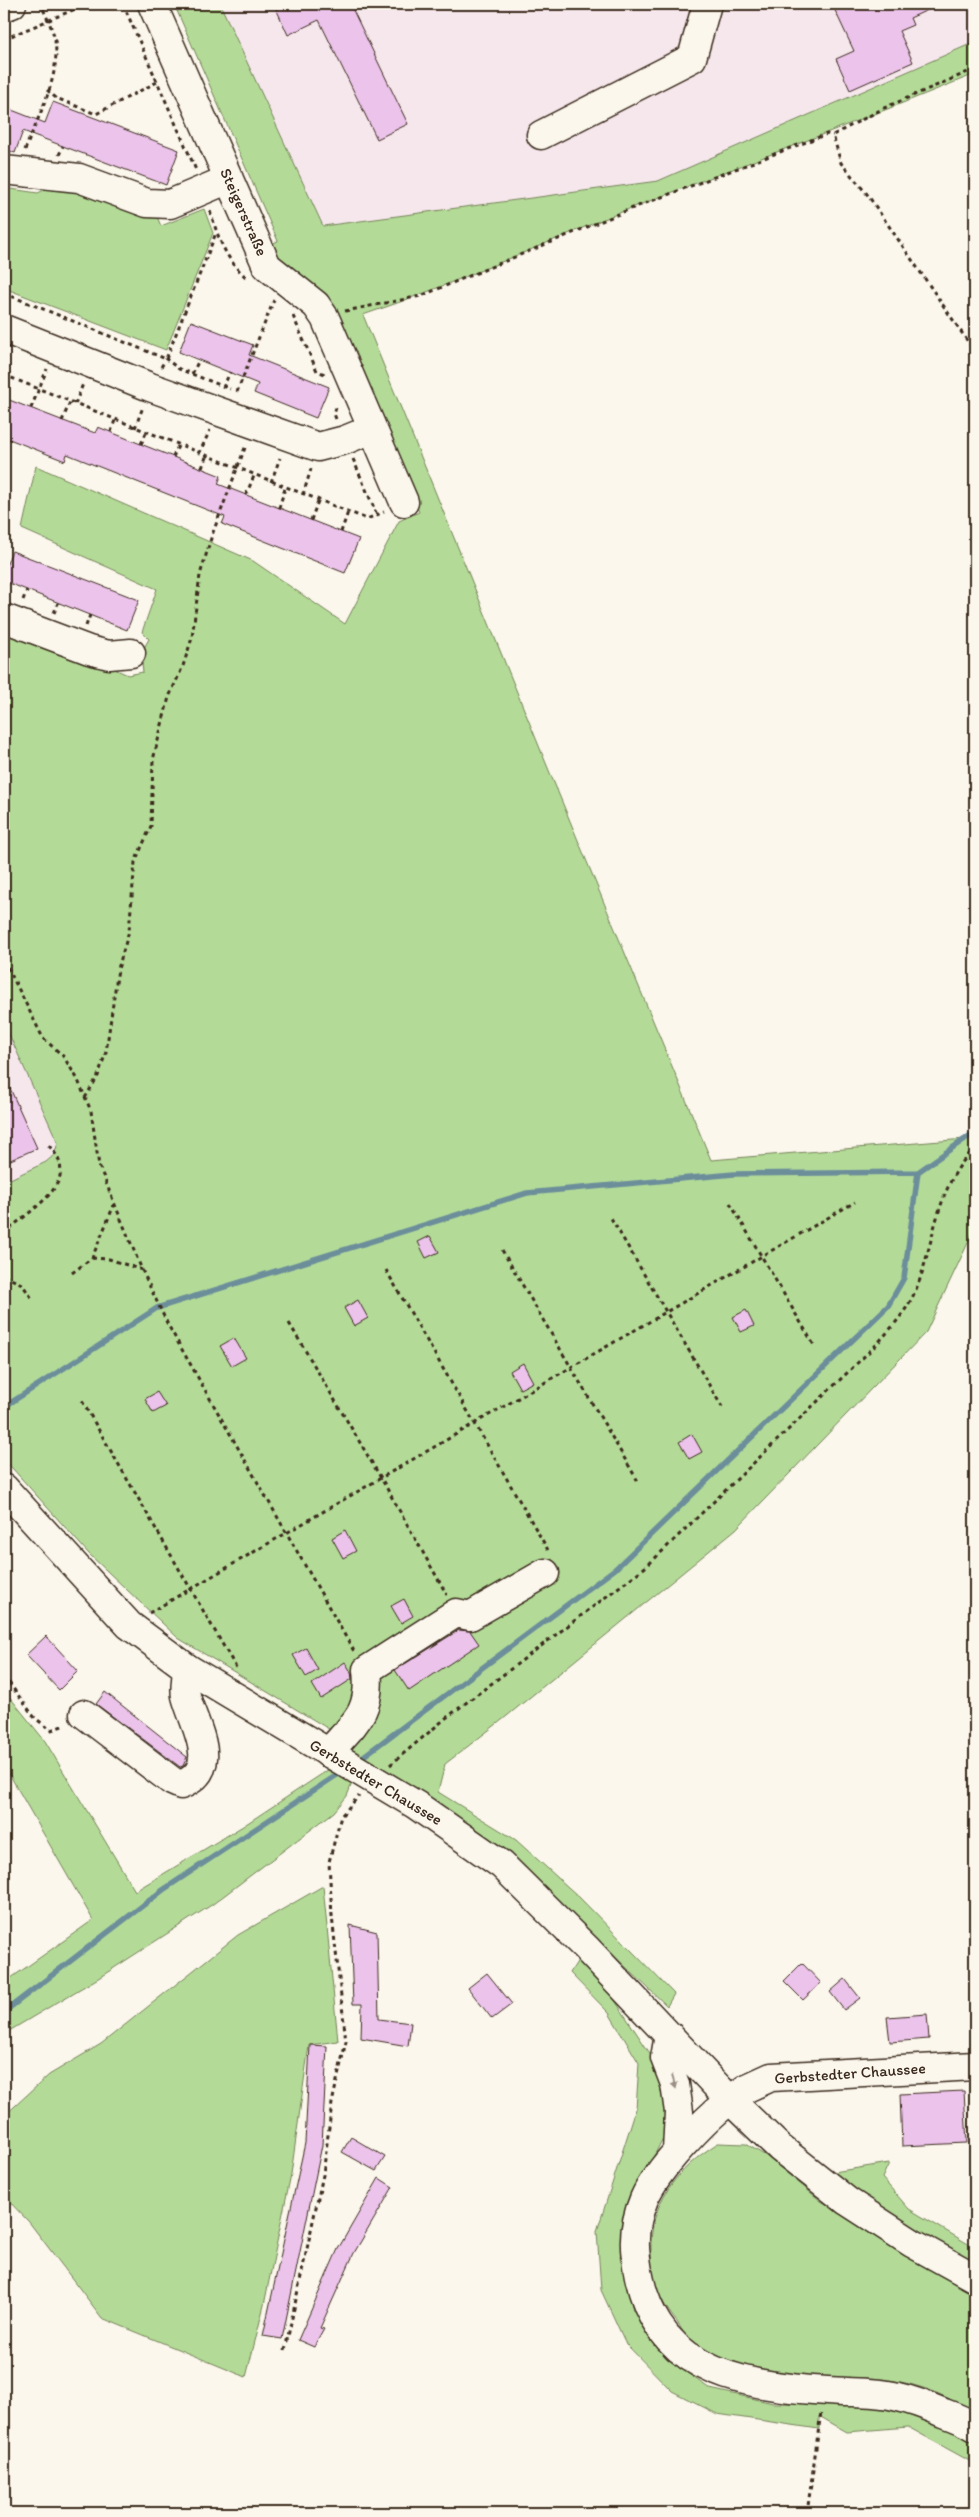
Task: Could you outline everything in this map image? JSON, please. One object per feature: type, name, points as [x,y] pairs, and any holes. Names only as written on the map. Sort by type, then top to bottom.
[{"type":"main road","points":[[4,8],[12,4]]},
{"type":"main road","name":"Steigerstraße","points":[[152,4],[268,266],[316,305],[325,318],[404,502]]},
{"type":"main road","points":[[541,135],[692,58],[707,4]]},
{"type":"main road","points":[[11,171],[79,178],[147,203],[170,204],[229,179]]},
{"type":"main road","points":[[4,329],[150,387],[318,447],[372,430]]},
{"type":"main road","points":[[13,609],[89,650],[109,656],[131,653]]},
{"type":"main road","name":"Gerbstedter Chaussee","points":[[4,1488],[129,1625],[187,1668],[444,1822],[502,1865],[586,1948],[730,2100],[780,2148],[847,2201],[912,2243],[975,2278]]},
{"type":"main road","points":[[351,1767],[369,1690],[367,1670],[456,1613],[470,1616],[545,1573]]},
{"type":"main road","points":[[84,1714],[172,1781],[181,1785],[194,1780],[204,1762],[201,1738],[186,1694],[187,1668]]},
{"type":"main road","points":[[669,2035],[665,2058],[676,2084],[679,2112],[678,2151]]},
{"type":"main road","name":"Gerbstedter Chaussee","points":[[730,2100],[747,2088],[771,2077],[975,2066]]},
{"type":"main road","points":[[730,2100],[714,2112],[678,2151],[644,2197],[638,2217],[634,2244],[638,2275],[651,2314],[663,2334],[678,2350],[724,2376],[764,2386],[893,2396],[918,2402],[975,2427]]},
{"type":"path","points":[[11,171],[53,75],[56,58],[54,36],[40,4]]},
{"type":"path","points":[[4,39],[87,4]]},
{"type":"path","points":[[325,318],[353,308],[421,296],[633,208],[827,134],[833,135],[884,108],[975,69]]},
{"type":"path","points":[[47,90],[56,98],[96,114],[157,82]]},
{"type":"path","points":[[833,135],[841,163],[867,194],[975,352]]},
{"type":"path","points":[[4,293],[166,359],[217,233]]},
{"type":"path","points":[[237,392],[274,300]]},
{"type":"path","points":[[31,408],[54,350]]},
{"type":"path","points":[[192,374],[198,360]]},
{"type":"path","points":[[4,384],[5,375],[178,446],[367,519],[404,502]]},
{"type":"path","points":[[62,421],[70,402]]},
{"type":"path","points":[[111,432],[115,420]]},
{"type":"path","points":[[141,444],[146,433]]},
{"type":"path","points":[[173,456],[178,446]]},
{"type":"path","points":[[303,495],[318,447]]},
{"type":"path","points":[[202,468],[206,457]]},
{"type":"path","points":[[85,1098],[98,1076],[106,1052],[118,969],[129,931],[135,862],[152,826],[153,760],[168,697],[183,666],[192,638],[200,575],[212,535],[237,469]]},
{"type":"path","points":[[246,495],[254,476]]},
{"type":"path","points":[[279,508],[285,488]]},
{"type":"path","points":[[311,520],[318,501]]},
{"type":"path","points":[[340,532],[348,512]]},
{"type":"path","points":[[13,609],[27,590]]},
{"type":"path","points":[[54,613],[58,602]]},
{"type":"path","points":[[86,626],[90,615]]},
{"type":"path","points":[[4,960],[43,1038],[63,1056],[78,1078],[91,1111],[100,1166],[114,1205],[166,1320],[352,1648],[367,1670]]},
{"type":"path","points":[[4,1234],[56,1188],[61,1174],[60,1162],[57,1154],[47,1144]]},
{"type":"path","points":[[285,2350],[323,2175],[332,2103],[346,2041],[332,1916],[329,1862],[351,1767],[446,1718],[648,1565],[876,1345],[903,1316],[918,1282],[947,1185],[975,1148]]},
{"type":"path","points":[[129,1625],[854,1202]]},
{"type":"path","points":[[730,1203],[814,1345]]},
{"type":"path","points":[[72,1272],[92,1258],[114,1205]]},
{"type":"path","points":[[611,1218],[722,1407]]},
{"type":"path","points":[[502,1250],[639,1483]]},
{"type":"path","points":[[92,1258],[109,1259],[142,1270]]},
{"type":"path","points":[[386,1270],[476,1422],[557,1566],[545,1573]]},
{"type":"path","points":[[4,1276],[22,1284],[33,1300]]},
{"type":"path","points":[[289,1323],[381,1478],[456,1613]]},
{"type":"path","points":[[82,1401],[238,1672]]},
{"type":"path","points":[[4,1676],[35,1718],[51,1730],[66,1725],[84,1714]]},
{"type":"path","points":[[807,2513],[824,2391]]},
{"type":"shaded area","points":[[220,4],[975,4],[975,42],[658,181],[323,226]]},
{"type":"shaded area","points":[[4,1023],[58,1143],[54,1155],[46,1162],[4,1182]]},
{"type":"green space","points":[[174,4],[220,4],[323,226],[658,181],[975,42],[975,74],[634,207],[466,277],[363,315],[711,1160],[965,1139],[975,1132],[975,1228],[926,1332],[736,1529],[502,1720],[445,1764],[438,1792],[516,1840],[579,1897],[674,1994],[667,2006],[501,1849],[457,1817],[343,1749],[347,1740],[178,1638],[89,1554],[4,1459],[4,1182],[46,1162],[54,1155],[58,1143],[4,1023],[4,806],[10,803],[4,787],[4,625],[24,629],[128,675],[143,672],[141,653],[149,639],[142,632],[157,589],[22,529],[36,466],[253,561],[345,624],[399,521],[419,512],[328,305],[285,273],[267,246],[278,241]]},
{"type":"green space","points":[[64,180],[154,210],[161,226],[204,209],[213,233],[166,350],[4,288],[4,188],[38,193]]},
{"type":"green space","points":[[4,1690],[45,1741],[135,1891],[243,1826],[328,1770],[352,1783],[347,1796],[334,1812],[213,1904],[100,1977],[4,2034],[4,1983],[93,1920],[4,1765]]},
{"type":"green space","points":[[323,1886],[338,2041],[309,2045],[291,2174],[264,2305],[246,2377],[102,2318],[29,2222],[4,2196],[4,2116],[49,2075],[101,2044],[238,1935]]},
{"type":"green space","points":[[580,1957],[608,1990],[657,2064],[670,2124],[627,2210],[620,2257],[633,2310],[666,2358],[710,2389],[773,2403],[864,2405],[914,2415],[962,2435],[975,2444],[975,2464],[908,2427],[847,2432],[819,2416],[819,2429],[717,2414],[672,2391],[626,2344],[601,2290],[597,2231],[636,2109],[639,2063],[609,2013],[570,1973]]},
{"type":"green space","points":[[718,2143],[746,2144],[766,2156],[821,2201],[941,2274],[975,2292],[975,2413],[954,2401],[911,2384],[863,2378],[784,2375],[734,2365],[711,2355],[686,2337],[665,2306],[651,2273],[652,2235],[655,2218],[668,2189],[690,2164]]},
{"type":"green space","points":[[889,2163],[882,2178],[909,2209],[975,2248],[975,2267],[902,2226],[834,2172]]},
{"type":"building","points":[[274,4],[350,4],[408,124],[377,139],[319,20],[288,35]]},
{"type":"building","points":[[832,4],[941,4],[910,18],[913,25],[899,31],[913,62],[850,90],[836,59],[854,51]]},
{"type":"building","points":[[53,102],[179,150],[166,185],[23,131],[15,153],[4,149],[4,107],[45,123]]},
{"type":"building","points":[[191,321],[253,345],[249,355],[329,387],[316,418],[254,393],[258,384],[179,352]]},
{"type":"building","points":[[4,398],[95,433],[98,427],[221,476],[218,484],[359,539],[345,573],[222,524],[225,517],[67,454],[65,461],[4,437]]},
{"type":"building","points":[[12,551],[139,600],[127,630],[4,581],[4,571]]},
{"type":"building","points":[[4,1075],[37,1148],[4,1163]]},
{"type":"building","points":[[430,1236],[439,1252],[426,1258],[418,1242]]},
{"type":"building","points":[[358,1300],[368,1318],[354,1326],[344,1308]]},
{"type":"building","points":[[746,1310],[754,1326],[741,1332],[733,1317]]},
{"type":"building","points":[[234,1338],[246,1358],[232,1366],[220,1346]]},
{"type":"building","points":[[523,1363],[533,1382],[520,1389],[510,1371]]},
{"type":"building","points":[[157,1392],[166,1406],[153,1413],[145,1399]]},
{"type":"building","points":[[692,1434],[702,1452],[689,1459],[679,1442]]},
{"type":"building","points":[[345,1530],[356,1551],[343,1558],[332,1538]]},
{"type":"building","points":[[404,1599],[413,1616],[401,1623],[391,1606]]},
{"type":"building","points":[[459,1630],[470,1631],[479,1644],[409,1691],[395,1670]]},
{"type":"building","points":[[46,1636],[78,1671],[59,1690],[26,1655]]},
{"type":"building","points":[[306,1648],[318,1670],[306,1677],[293,1655]]},
{"type":"building","points":[[345,1662],[351,1672],[352,1679],[321,1699],[312,1684]]},
{"type":"building","points":[[105,1692],[187,1757],[183,1766],[180,1767],[96,1704]]},
{"type":"building","points":[[350,1925],[377,1932],[379,2019],[411,2023],[408,2046],[361,2038],[362,2004],[353,2004]]},
{"type":"building","points":[[802,1963],[821,1983],[803,2000],[784,1981]]},
{"type":"building","points":[[487,1973],[512,2004],[492,2019],[468,1988]]},
{"type":"building","points":[[845,1979],[860,1998],[844,2010],[830,1992]]},
{"type":"building","points":[[927,2014],[929,2039],[890,2042],[887,2017]]},
{"type":"building","points":[[310,2045],[327,2046],[322,2145],[282,2339],[263,2336],[305,2143]]},
{"type":"building","points":[[964,2091],[967,2143],[902,2146],[900,2094]]},
{"type":"building","points":[[351,2137],[385,2157],[376,2171],[342,2152]]},
{"type":"building","points":[[379,2178],[393,2187],[354,2253],[320,2328],[324,2329],[314,2347],[298,2340],[338,2249]]},
{"type":"waterway","points":[[357,1761],[615,1569],[888,1306],[904,1278],[918,1172],[975,1132]]},
{"type":"waterway","points":[[4,1407],[157,1308],[527,1193],[734,1174],[918,1172]]},
{"type":"waterway","points":[[4,2012],[163,1890],[343,1771]]}]
